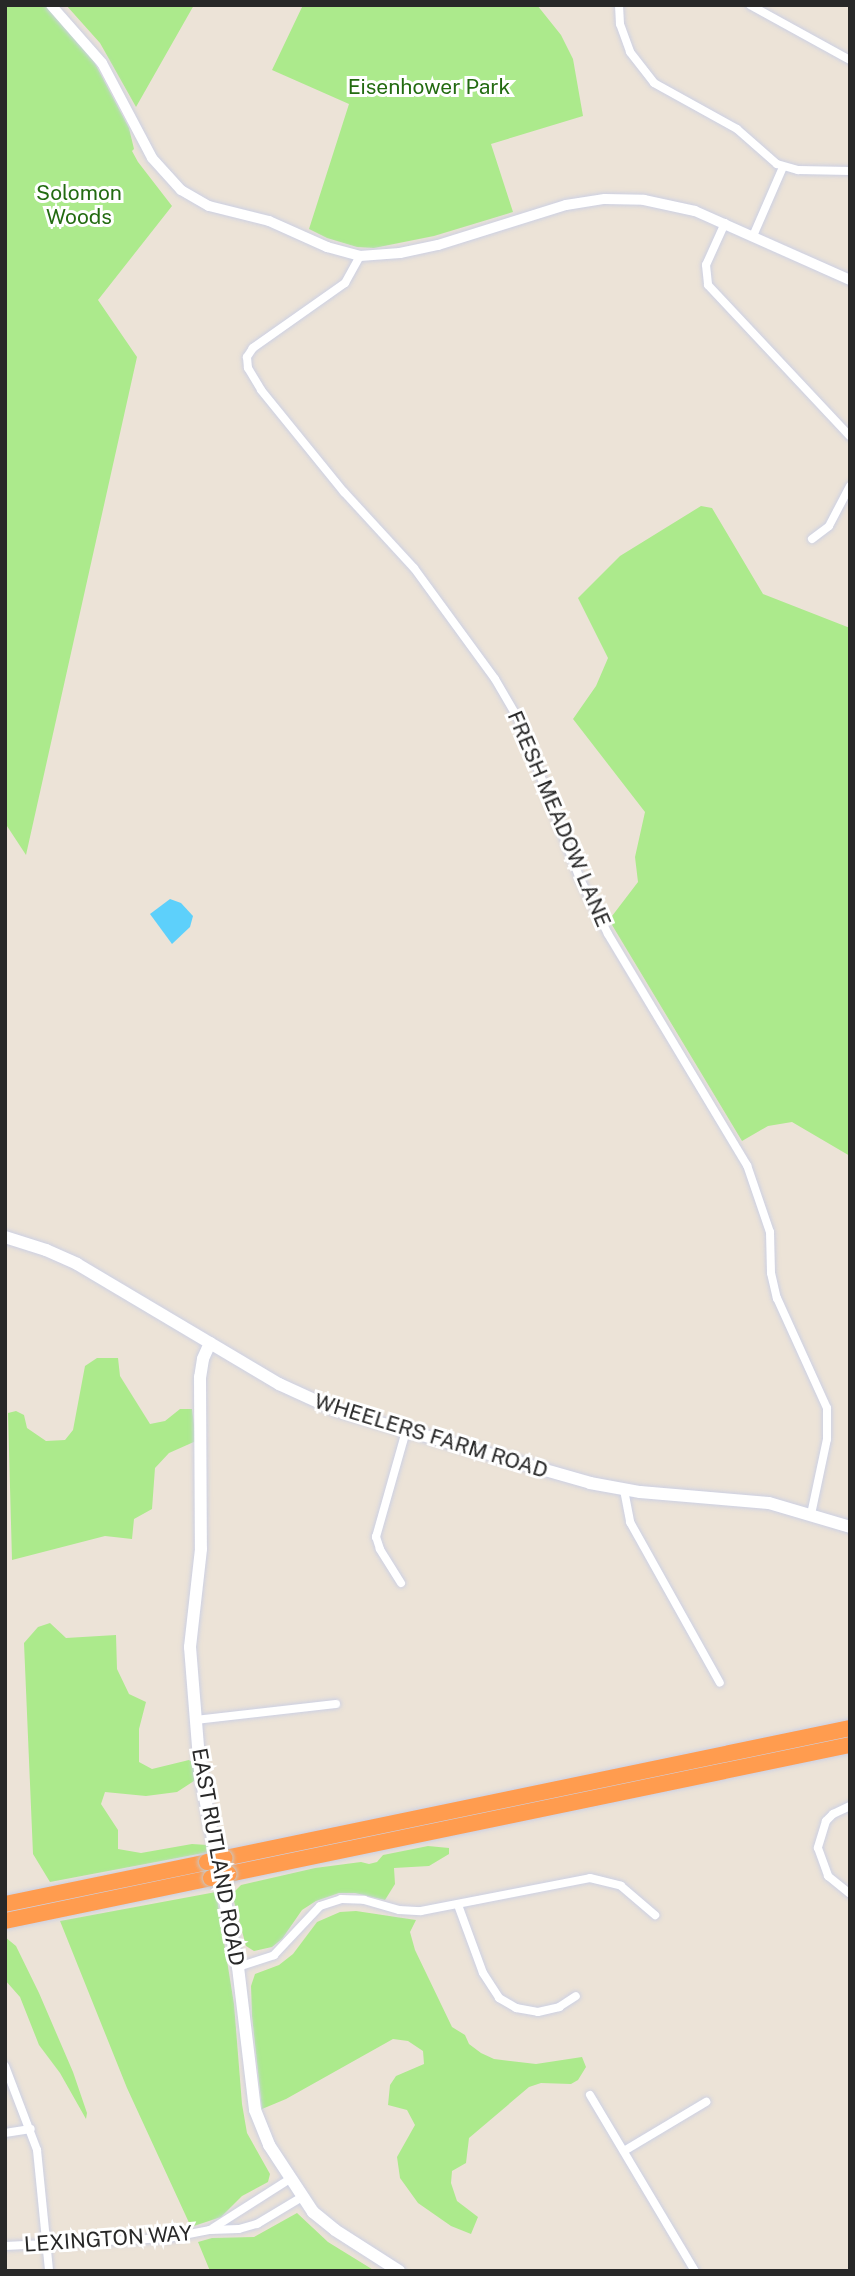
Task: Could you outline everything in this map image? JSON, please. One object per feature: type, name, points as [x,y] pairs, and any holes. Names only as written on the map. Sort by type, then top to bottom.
[{"type":"highway","points":[[5,1921],[209,1870],[850,1728]]},
{"type":"highway","points":[[227,1866],[850,1745]]},
{"type":"highway","points":[[5,1904],[209,1870]]},
{"type":"main road","name":"WHEELERS FARM ROAD","points":[[5,1237],[74,1263],[312,1401],[406,1431],[624,1490],[744,1500],[811,1514],[850,1527]]},
{"type":"main road","name":"EAST RUTLAND ROAD","points":[[211,1343],[202,1364],[199,1398],[201,1549],[190,1637],[195,1720],[212,1846],[239,1967],[255,2110],[264,2135],[302,2197],[335,2230],[398,2271]]},
{"type":"street","points":[[51,5],[102,63],[143,144],[162,171],[181,190],[209,206],[269,221],[327,247],[359,256],[400,253],[438,245],[566,205],[605,199],[656,202],[695,211],[725,223],[850,280]]},
{"type":"street","points":[[619,5],[620,24],[630,52],[648,78],[737,129],[767,158],[783,167],[850,171]]},
{"type":"street","points":[[750,5],[850,60]]},
{"type":"street","points":[[753,236],[783,167]]},
{"type":"street","points":[[725,223],[706,265],[708,285],[850,436]]},
{"type":"street","name":"FRESH MEADOW LANE","points":[[359,256],[345,283],[253,348],[247,358],[247,368],[261,390],[344,492],[414,568],[499,685],[519,720],[580,879],[604,926],[747,1165],[770,1232],[771,1273],[777,1298],[827,1408],[827,1439],[811,1514]]},
{"type":"street","points":[[812,539],[829,526],[850,486]]},
{"type":"street","points":[[401,1583],[376,1538],[406,1431]]},
{"type":"street","points":[[624,1490],[630,1522],[720,1683]]},
{"type":"street","points":[[195,1720],[336,1704]]},
{"type":"street","points":[[850,1806],[833,1814],[826,1821],[818,1848],[828,1876],[850,1894]]},
{"type":"street","points":[[239,1967],[265,1959],[283,1949],[312,1914],[331,1901],[353,1898],[409,1912],[458,1905],[590,1878],[621,1886],[655,1915]]},
{"type":"street","points":[[458,1905],[483,1973],[499,1998],[516,2008],[538,2012],[559,2007],[576,1996]]},
{"type":"street","points":[[5,2066],[31,2129],[49,2243],[49,2271]]},
{"type":"street","points":[[590,2095],[695,2271]]},
{"type":"street","points":[[624,2151],[706,2102]]},
{"type":"street","points":[[5,2133],[31,2129]]},
{"type":"street","name":"LEXINGTON WAY","points":[[210,2230],[290,2179]]},
{"type":"street","name":"LEXINGTON WAY","points":[[5,2246],[168,2238],[210,2230],[247,2228],[302,2197]]},
{"type":"green space","name":"Solomon Woods","points":[[5,5],[46,5],[89,52],[129,128],[134,149],[132,151],[172,206],[98,300],[137,357],[26,855],[5,823]]},
{"type":"green space","points":[[66,5],[194,5],[136,107],[100,43]]},
{"type":"green space","name":"Eisenhower Park","points":[[303,5],[537,5],[561,35],[573,59],[583,116],[491,144],[513,212],[434,236],[374,248],[357,247],[327,238],[309,229],[349,104],[272,70]]},
{"type":"green space","points":[[701,506],[712,508],[763,594],[850,628],[850,1156],[792,1122],[768,1126],[742,1141],[609,920],[638,882],[635,857],[645,812],[573,719],[596,686],[608,658],[578,598],[620,556]]},
{"type":"green space","points":[[97,1358],[118,1358],[120,1376],[150,1424],[165,1421],[180,1409],[192,1409],[196,1441],[169,1453],[155,1468],[152,1509],[134,1519],[132,1539],[105,1536],[12,1560],[8,1413],[16,1411],[24,1415],[27,1428],[46,1441],[65,1440],[73,1430],[85,1366]]},
{"type":"green space","points":[[50,1623],[66,1638],[116,1635],[117,1669],[129,1694],[146,1702],[139,1729],[139,1762],[152,1769],[189,1760],[194,1764],[197,1779],[177,1792],[146,1796],[105,1792],[101,1804],[118,1830],[118,1849],[141,1853],[192,1844],[207,1845],[209,1852],[50,1882],[33,1854],[24,1643],[38,1627]]},
{"type":"green space","points":[[428,1846],[449,1848],[449,1854],[429,1866],[394,1868],[395,1884],[385,1900],[355,1893],[339,1893],[316,1901],[302,1910],[282,1939],[272,1947],[254,1951],[246,1946],[232,1894],[241,1885],[315,1868],[361,1862],[369,1864],[377,1862],[383,1855]]},
{"type":"green space","points":[[216,1892],[234,2004],[247,2133],[270,2174],[268,2182],[242,2196],[221,2217],[191,2227],[127,2088],[60,1921]]},
{"type":"green space","points":[[356,1911],[416,1920],[410,1932],[415,1950],[452,2027],[465,2035],[469,2044],[481,2053],[494,2059],[536,2064],[582,2057],[586,2067],[578,2080],[571,2084],[541,2083],[529,2087],[469,2138],[466,2163],[452,2171],[451,2183],[457,2201],[478,2217],[471,2234],[451,2226],[418,2203],[400,2178],[397,2157],[415,2125],[407,2110],[388,2105],[390,2085],[396,2076],[424,2064],[423,2051],[408,2041],[393,2039],[286,2099],[262,2109],[252,2016],[251,1986],[255,1974],[279,1965],[293,1954],[317,1922],[340,1912]]},
{"type":"green space","points":[[5,1937],[16,1946],[39,1993],[73,2072],[87,2113],[86,2119],[60,2073],[39,2045],[20,1997],[5,1980]]},
{"type":"green space","points":[[297,2213],[328,2242],[375,2271],[210,2271],[198,2242],[212,2238],[254,2237]]},
{"type":"water","points":[[170,899],[181,903],[193,916],[190,927],[172,944],[150,914]]}]
